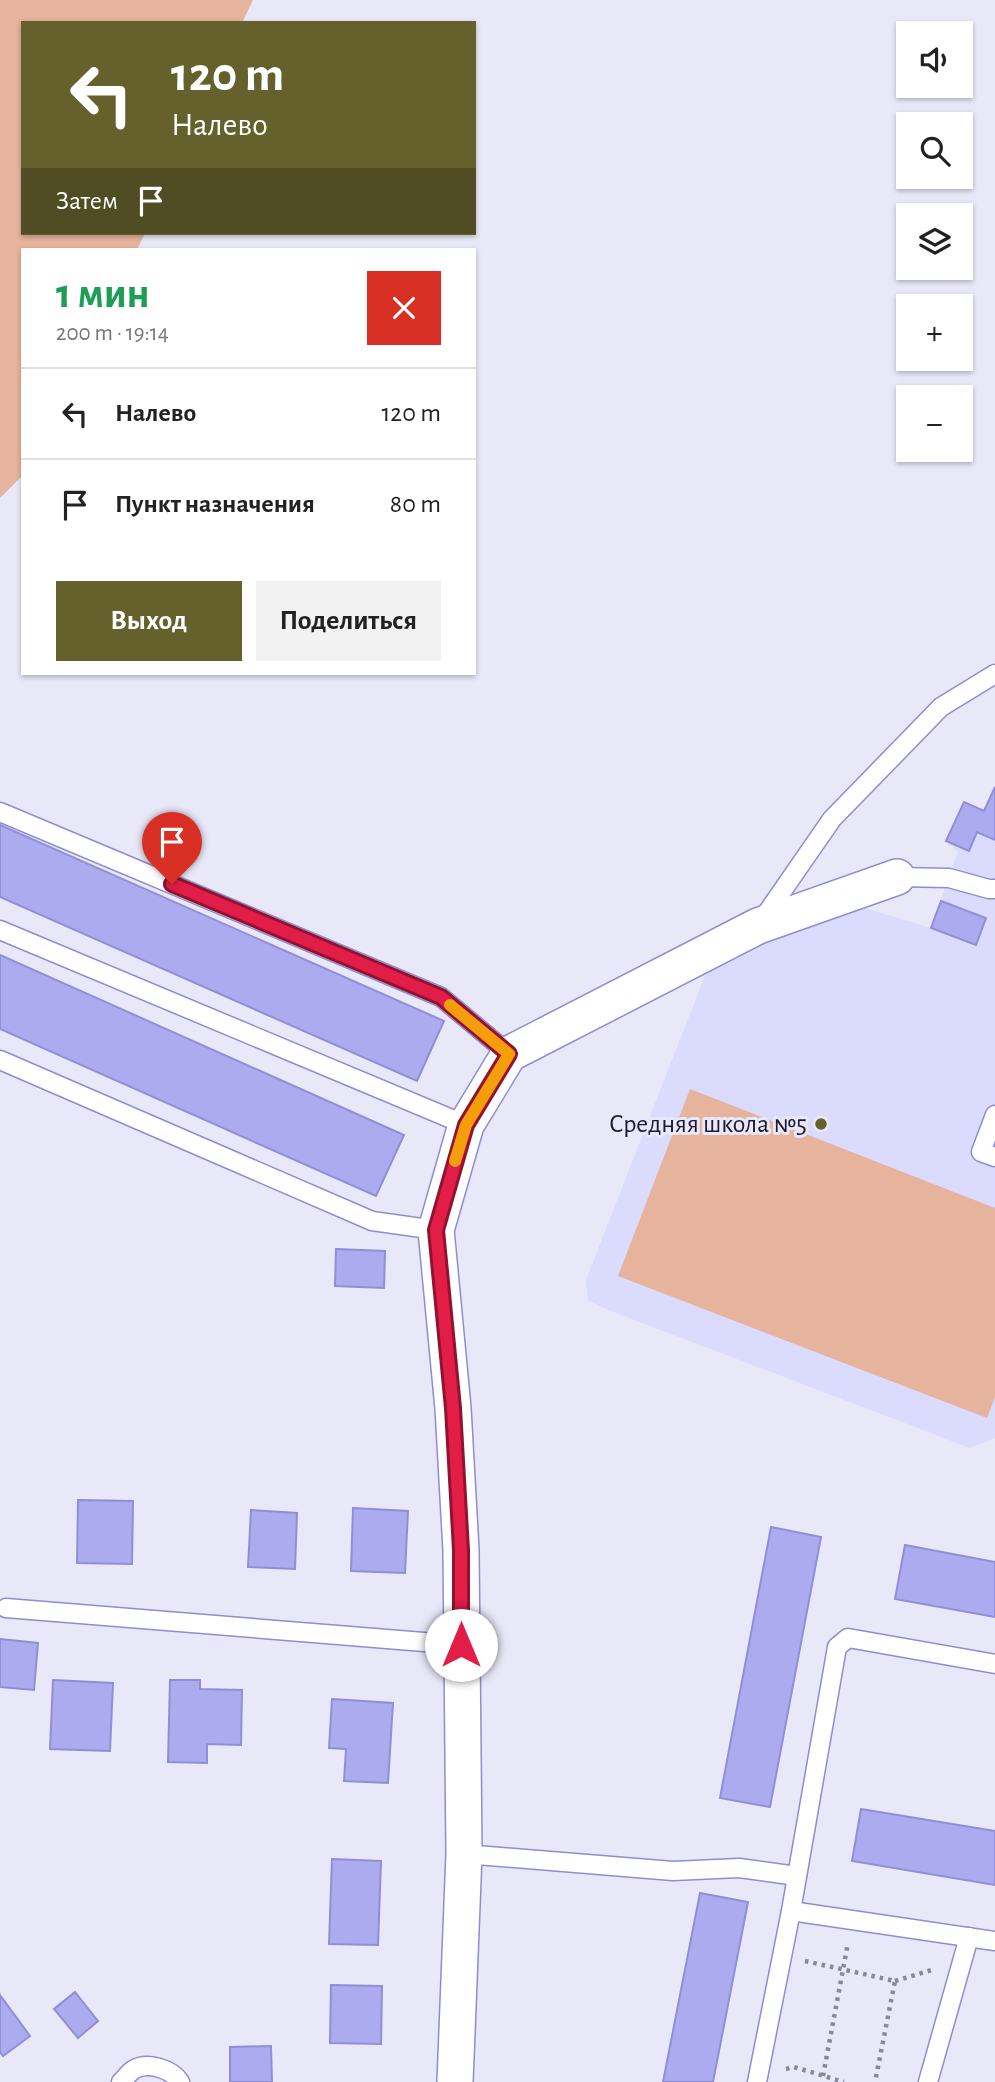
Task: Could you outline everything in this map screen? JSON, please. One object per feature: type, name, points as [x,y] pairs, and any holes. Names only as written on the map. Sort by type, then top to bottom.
[{"type":"street","points":[[455,2082],[464,1854],[461,1550],[453,1408],[436,1230],[466,1125],[509,1054],[758,926],[897,877]]},
{"type":"lane","points":[[758,926],[832,819],[941,708],[995,674]]},
{"type":"lane","points":[[0,812],[441,997],[509,1054]]},
{"type":"lane","points":[[897,877],[949,878],[995,889]]},
{"type":"lane","points":[[0,930],[466,1125]]},
{"type":"lane","points":[[0,1059],[372,1221],[436,1230]]},
{"type":"lane","points":[[995,1115],[981,1152],[995,1157]]},
{"type":"lane","points":[[6,1608],[461,1645]]},
{"type":"lane","points":[[757,2079],[791,1911],[837,1647],[848,1638],[995,1664]]},
{"type":"lane","points":[[464,1854],[673,1871],[739,1868],[797,1876]]},
{"type":"lane","points":[[791,1911],[995,1941]]},
{"type":"lane","points":[[928,2082],[969,1937]]},
{"type":"lane","points":[[121,2082],[135,2069],[152,2065],[176,2076],[180,2082]]},
{"type":"path","points":[[822,2076],[852,1920]]},
{"type":"path","points":[[782,1955],[895,1981],[962,1961]]},
{"type":"path","points":[[874,2082],[895,1981]]},
{"type":"path","points":[[757,2079],[794,2067],[844,2082]]},
{"type":"shaded area","points":[[0,0],[253,0],[243,21],[21,21],[21,235],[144,235],[138,248],[21,248],[21,477],[0,498]]},
{"type":"shaded area","name":"Средняя школа №5","points":[[995,787],[995,1438],[970,1448],[611,1311],[588,1300],[586,1280],[708,968],[855,905],[931,928],[958,851],[946,841],[964,802],[984,810]]},
{"type":"shaded area","points":[[690,1089],[995,1208],[995,1397],[987,1418],[618,1276]]},
{"type":"building","points":[[995,787],[995,840],[977,832],[969,851],[946,841],[964,802],[984,811]]},
{"type":"building","points":[[0,825],[444,1021],[417,1081],[0,897]]},
{"type":"building","points":[[941,901],[986,918],[976,945],[931,928]]},
{"type":"building","points":[[0,955],[404,1135],[376,1196],[0,1029]]},
{"type":"building","points":[[336,1249],[385,1251],[384,1288],[335,1286]]},
{"type":"building","points":[[78,1500],[133,1501],[132,1564],[77,1563]]},
{"type":"building","points":[[353,1508],[408,1511],[405,1573],[351,1571]]},
{"type":"building","points":[[251,1510],[297,1513],[295,1569],[248,1567]]},
{"type":"building","points":[[771,1527],[821,1537],[770,1807],[720,1798]]},
{"type":"building","points":[[905,1545],[995,1562],[995,1617],[895,1599]]},
{"type":"building","points":[[0,1639],[38,1643],[34,1690],[0,1687]]},
{"type":"building","points":[[53,1680],[113,1683],[110,1751],[50,1749]]},
{"type":"building","points":[[170,1680],[200,1680],[200,1689],[242,1690],[241,1745],[207,1744],[207,1763],[168,1762]]},
{"type":"building","points":[[332,1699],[393,1703],[388,1783],[344,1781],[346,1749],[329,1748]]},
{"type":"building","points":[[861,1809],[995,1831],[995,1885],[852,1861]]},
{"type":"building","points":[[332,1859],[381,1861],[378,1945],[329,1944]]},
{"type":"building","points":[[700,1893],[748,1902],[713,2082],[663,2082]]},
{"type":"building","points":[[331,1985],[382,1986],[381,2044],[330,2043]]},
{"type":"building","points":[[75,1992],[98,2021],[78,2038],[54,2009]]},
{"type":"building","points":[[0,1995],[30,2036],[3,2056],[0,2052]]},
{"type":"building","points":[[271,2046],[272,2082],[230,2082],[230,2047]]},
{"type":"slow traffic","points":[[450,1005],[509,1054],[466,1125],[455,1161]]},
{"type":"place","name":"Средняя школа №5","points":[[821,1124]]},
{"type":"route","points":[[172,884],[441,997],[509,1054],[466,1125],[436,1230],[453,1408],[461,1550],[461,1645]]}]
